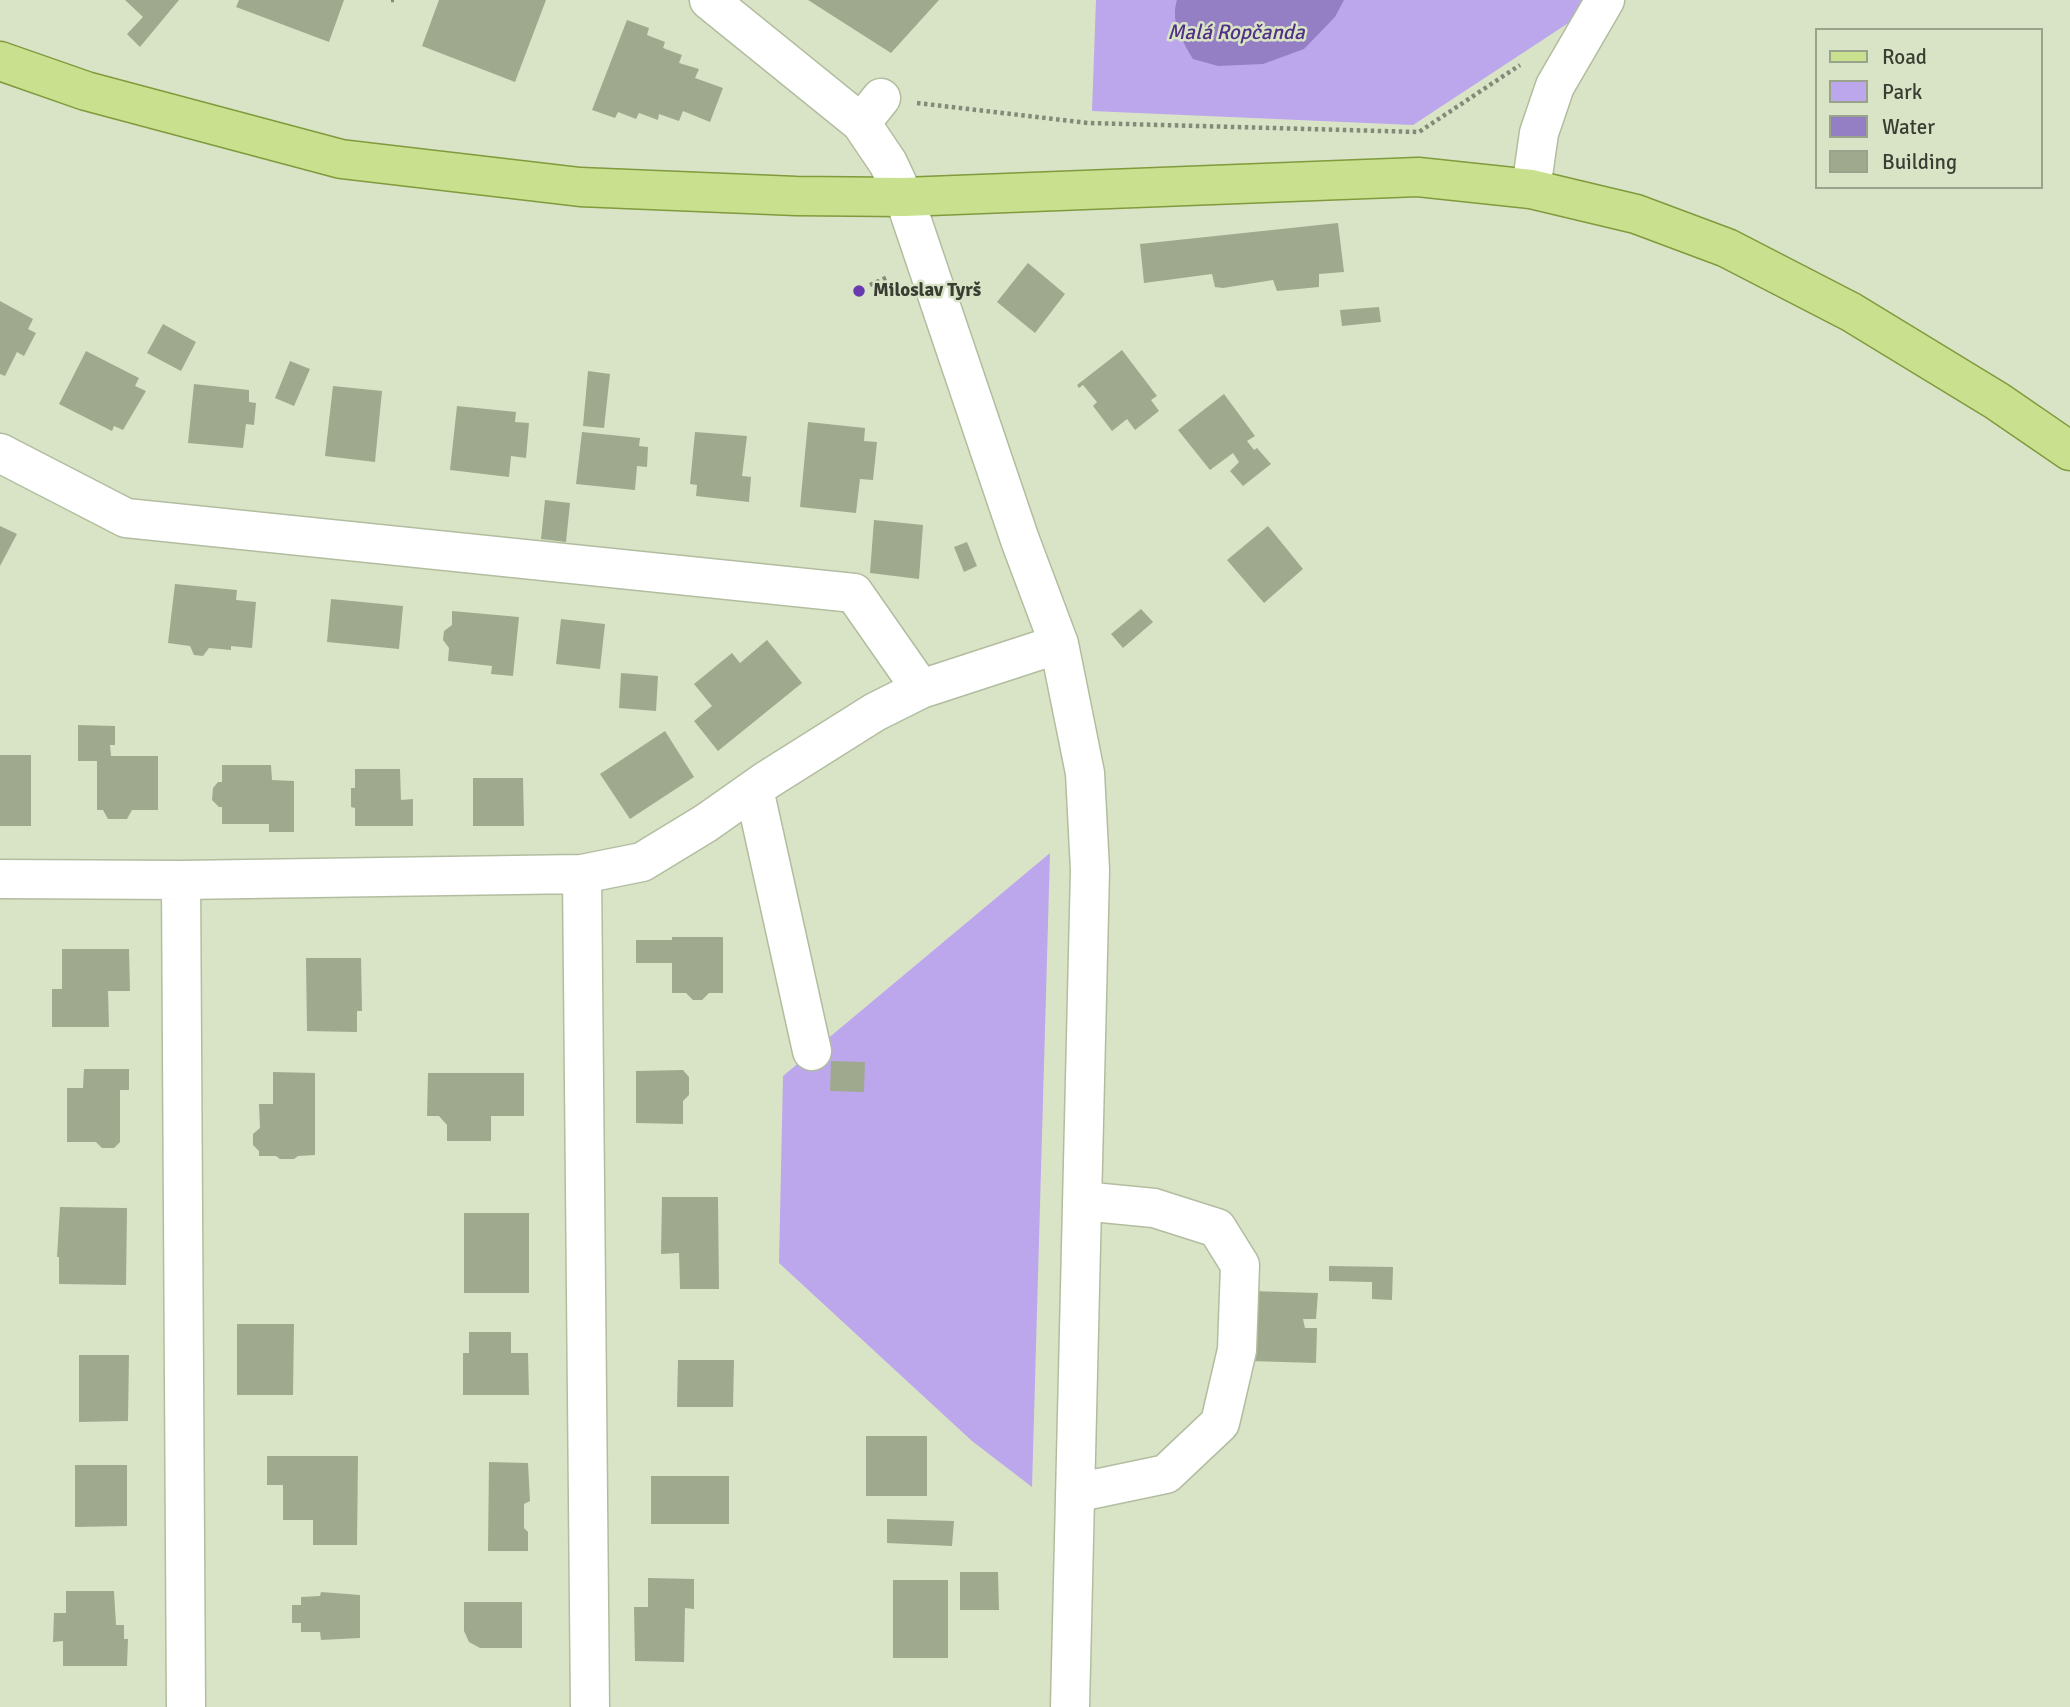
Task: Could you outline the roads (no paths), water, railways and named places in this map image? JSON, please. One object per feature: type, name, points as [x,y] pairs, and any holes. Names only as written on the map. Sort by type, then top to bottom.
[{"type":"main road","points":[[0,61],[86,92],[341,159],[580,187],[796,196],[904,197],[1418,177],[1531,189],[1636,214],[1727,248],[1852,312],[1997,401],[2070,451]]},
{"type":"street","points":[[709,0],[871,111],[888,163],[904,197],[1020,540],[1059,644],[1085,773],[1090,870],[1070,1707]]},
{"type":"street","points":[[1531,189],[1539,134],[1555,86],[1605,0]]},
{"type":"street","points":[[0,453],[126,518],[853,593],[921,689]]},
{"type":"street","points":[[0,879],[181,880],[582,874],[642,862],[875,712],[921,689],[1059,644]]},
{"type":"street","points":[[754,789],[812,1051]]},
{"type":"street","points":[[582,874],[590,1707]]},
{"type":"street","points":[[181,880],[186,1707]]},
{"type":"street","points":[[1075,1493],[1166,1474],[1220,1423],[1237,1350],[1240,1265],[1217,1228],[1154,1208],[1082,1201]]},
{"type":"water","name":"Malá Ropčanda","points":[[1177,0],[1344,0],[1335,17],[1304,49],[1263,64],[1218,66],[1193,59],[1176,23]]},
{"type":"place","name":"Miloslav Tyrš","points":[[859,291]]}]
